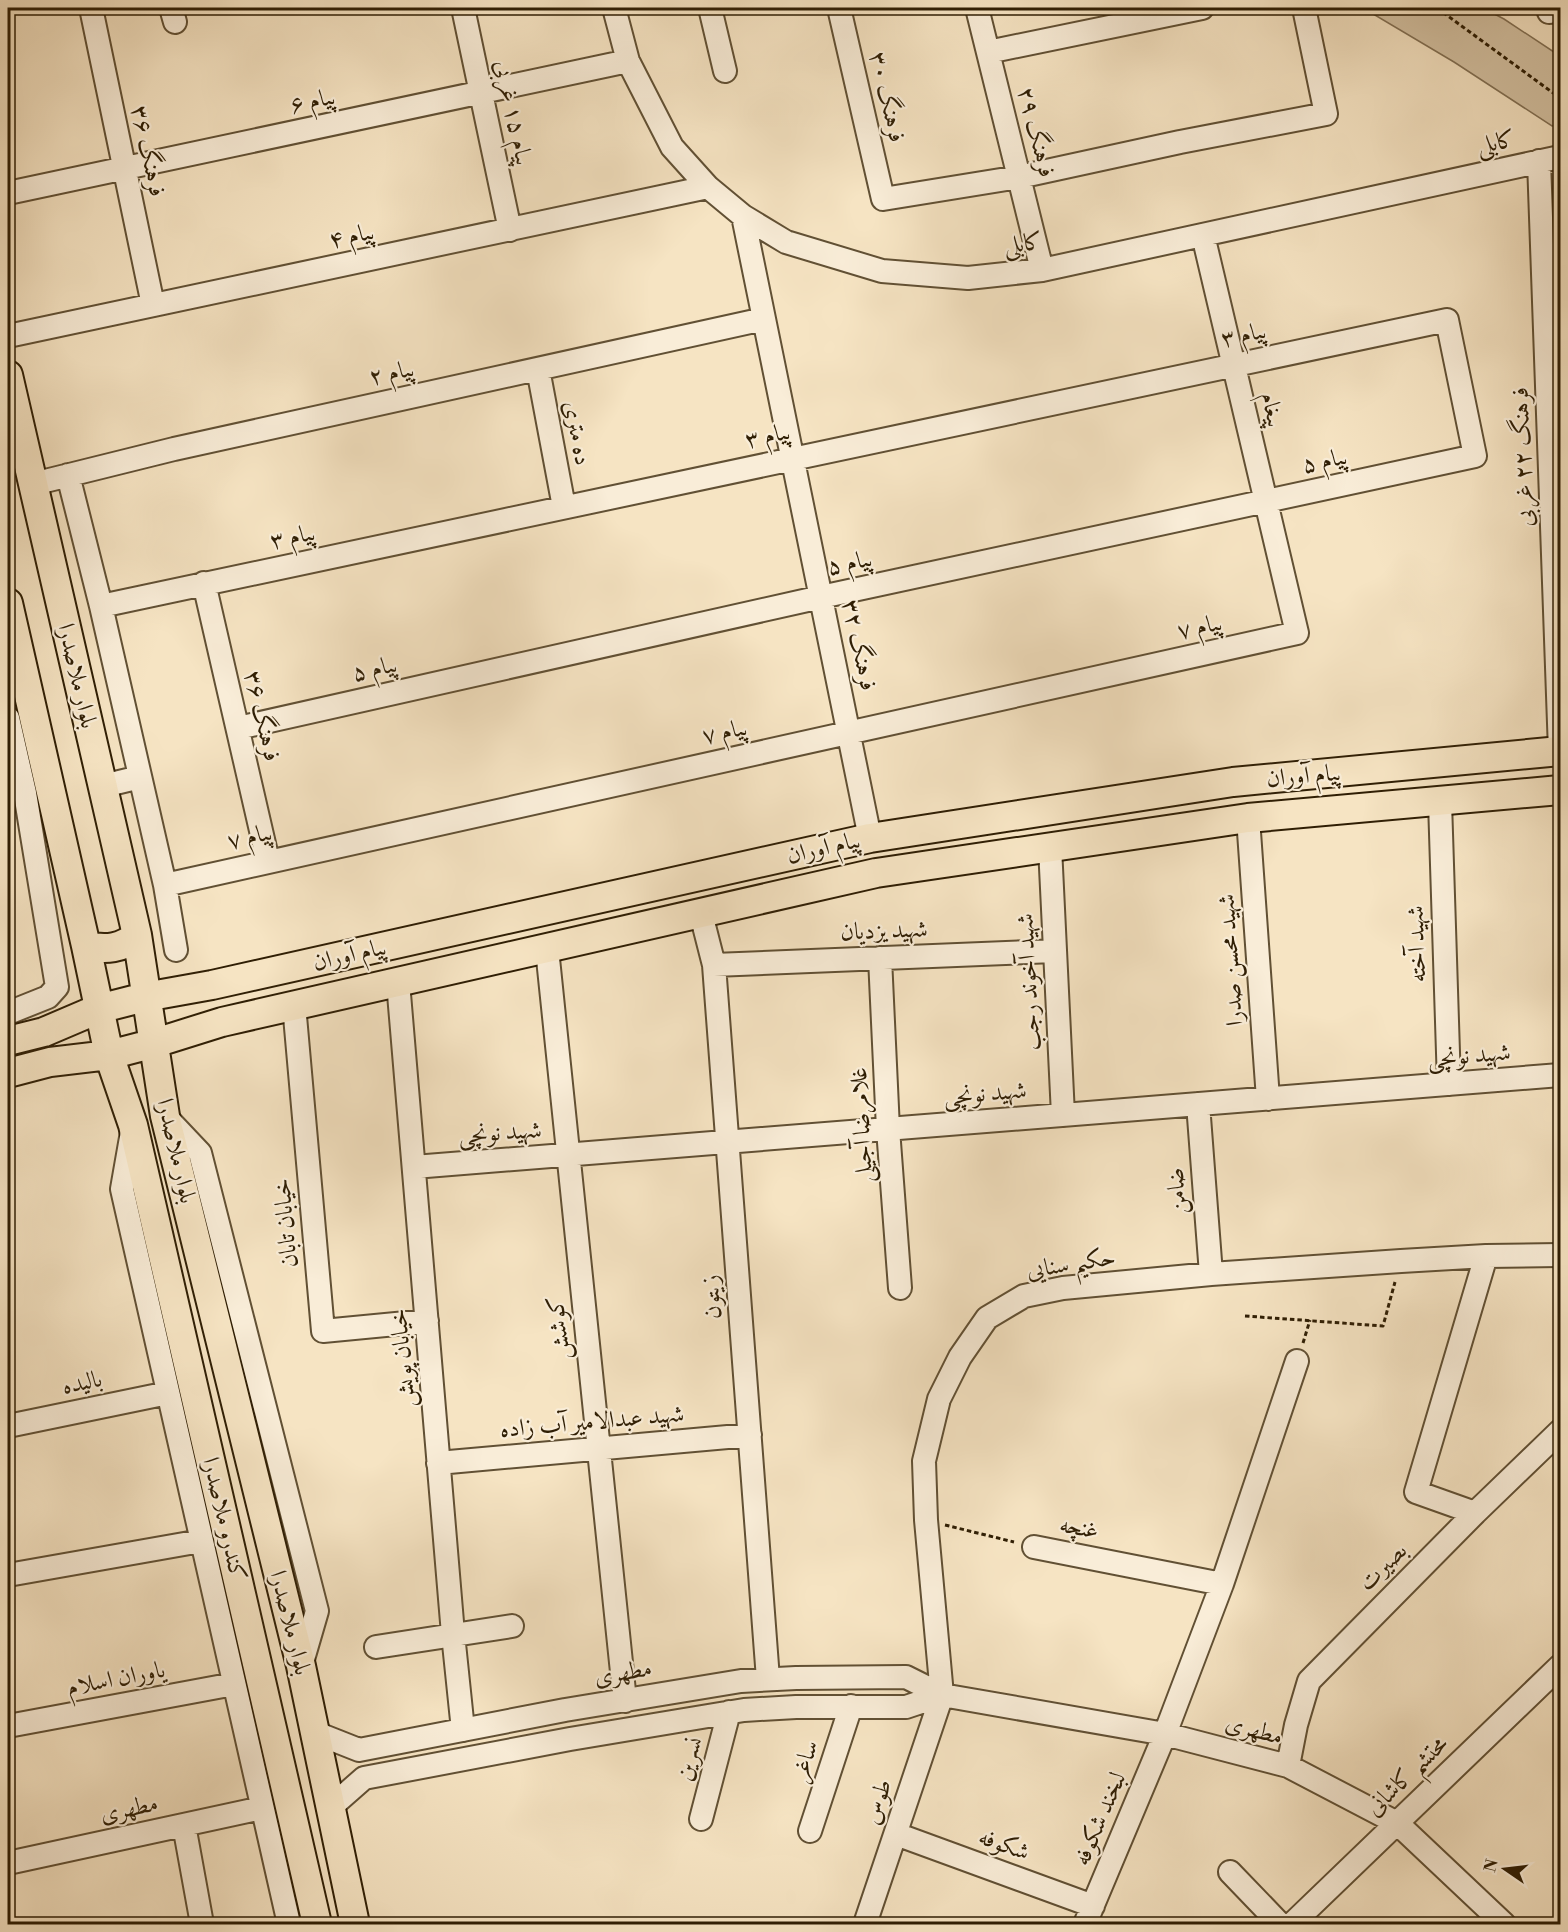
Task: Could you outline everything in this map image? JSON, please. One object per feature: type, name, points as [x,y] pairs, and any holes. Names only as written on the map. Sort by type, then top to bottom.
[{"type":"main road","name":"بلوار ملاصدرا","points":[[8,375],[137,934],[165,1116],[301,1666],[355,1924]]},
{"type":"main road","name":"بلوار ملاصدرا","points":[[8,603],[86,946],[98,1009],[109,1055],[133,1125],[317,1924]]},
{"type":"main road","name":"پیام آوران","points":[[8,1041],[44,1032],[98,1009],[145,997],[212,985],[870,838],[1233,782],[1560,751]]},
{"type":"main road","points":[[1334,773],[1337,810]]},
{"type":"main road","name":"پیام آوران","points":[[8,1073],[50,1062],[109,1055],[222,1022],[876,873],[1248,818],[1560,790]]},
{"type":"main road","points":[[86,946],[101,949],[112,948],[130,941],[137,934]]},
{"type":"main road","points":[[212,985],[205,995],[204,1007],[211,1018],[222,1022]]},
{"type":"main road","points":[[44,1032],[56,1041],[56,1050],[50,1062]]},
{"type":"main road","points":[[133,1125],[135,1116],[141,1109],[150,1106],[159,1109],[165,1116]]},
{"type":"street","name":"فرهنگ ۳۶","points":[[91,8],[153,305]]},
{"type":"street","name":"پیام ۱۵ غربی","points":[[463,8],[510,230]]},
{"type":"street","name":"کابلی","points":[[615,8],[628,61],[672,147],[708,188],[743,216],[786,242],[882,271],[968,278],[1042,270],[1550,159]]},
{"type":"street","points":[[710,8],[725,72]]},
{"type":"street","name":"فرهنگ ۳۰","points":[[839,8],[883,199],[1019,177]]},
{"type":"street","name":"فرهنگ ۲۹","points":[[977,8],[1042,270]]},
{"type":"street","points":[[988,52],[1106,16],[1202,8]]},
{"type":"street","points":[[1019,177],[1180,142],[1326,114],[1305,8]]},
{"type":"street","name":"پیام ۶","points":[[8,193],[628,61]]},
{"type":"street","name":"فرهنگ ۲۲ غربی","points":[[1550,159],[1560,751]]},
{"type":"street","name":"پیام ۴","points":[[8,336],[708,188]]},
{"type":"street","name":"فرهنگ ۳۲","points":[[743,216],[870,838]]},
{"type":"street","name":"پیغام","points":[[1203,235],[1297,633]]},
{"type":"street","name":"پیام ۲","points":[[33,484],[174,449],[764,319]]},
{"type":"street","name":"پیام ۳","points":[[101,606],[1447,320],[1475,456]]},
{"type":"street","name":"ده متری","points":[[538,369],[564,507]]},
{"type":"street","name":"پیام ۵","points":[[237,728],[821,597],[1475,456]]},
{"type":"street","points":[[68,475],[101,606],[165,885],[176,950]]},
{"type":"street","name":"فرهنگ ۳۶","points":[[204,583],[268,861]]},
{"type":"street","name":"پیام ۷","points":[[165,885],[1297,633]]},
{"type":"street","points":[[8,718],[25,793],[57,987],[48,997],[8,1013]]},
{"type":"street","points":[[103,786],[140,777]]},
{"type":"street","points":[[25,793],[62,839]]},
{"type":"street","name":"شهید آخته","points":[[1440,802],[1449,1084]]},
{"type":"street","name":"شهید محسن صدرا","points":[[1248,818],[1268,1099]]},
{"type":"street","name":"شهید آخوند رجب","points":[[1050,847],[1063,1115]]},
{"type":"street","name":"زیتون","points":[[701,914],[714,965],[768,1679]]},
{"type":"street","name":"کوشش","points":[[547,949],[625,1701]]},
{"type":"street","name":"شهید یزدیان","points":[[714,965],[1055,951]]},
{"type":"street","name":"غلامرضا آجیلی","points":[[880,958],[888,1129],[900,1288]]},
{"type":"street","name":"خیابان پویش","points":[[398,982],[463,1730]]},
{"type":"street","name":"خیابان تابان","points":[[294,1005],[322,1331],[427,1321]]},
{"type":"street","name":"شهید نونچی","points":[[414,1167],[1560,1076]]},
{"type":"street","name":"ضامن","points":[[1198,1104],[1211,1274]]},
{"type":"street","name":"کندرو ملاصدرا","points":[[133,1125],[122,1189],[289,1924]]},
{"type":"street","name":"حکیم سنایی","points":[[942,1695],[926,1520],[924,1461],[939,1400],[960,1357],[987,1318],[1024,1296],[1063,1288],[1211,1274],[1401,1261],[1560,1255]]},
{"type":"street","points":[[1475,1513],[1416,1492],[1486,1256]]},
{"type":"street","name":"لبخند شکوفه","points":[[1089,1915],[1165,1734],[1222,1584],[1297,1361]]},
{"type":"street","name":"بالیده","points":[[8,1426],[168,1393]]},
{"type":"street","name":"بصیرت","points":[[1288,1766],[1296,1725],[1309,1681],[1475,1513],[1560,1431]]},
{"type":"street","name":"شهید عبدالامیر آب زاده","points":[[438,1463],[750,1436]]},
{"type":"street","points":[[8,1575],[201,1540]]},
{"type":"street","name":"غنچه","points":[[1034,1547],[1222,1584]]},
{"type":"street","points":[[376,1647],[512,1626]]},
{"type":"street","name":"محتشم کاشانی","points":[[1292,1924],[1560,1666]]},
{"type":"street","name":"مطهری","points":[[359,1750],[730,1683],[768,1679],[906,1677],[942,1695],[1165,1734],[1288,1766],[1397,1823],[1504,1924]]},
{"type":"street","name":"یاوران اسلام","points":[[8,1726],[234,1684]]},
{"type":"street","name":"مطهری","points":[[364,1778],[729,1712],[770,1708],[906,1707],[942,1695]]},
{"type":"street","name":"طوس","points":[[866,1924],[942,1695]]},
{"type":"street","name":"ساغر","points":[[810,1831],[850,1706]]},
{"type":"street","name":"نسرین","points":[[701,1819],[729,1712]]},
{"type":"street","points":[[315,1733],[359,1750],[354,1766],[359,1775],[364,1778],[331,1807]]},
{"type":"street","name":"مطهری","points":[[8,1863],[262,1808]]},
{"type":"street","points":[[184,1825],[202,1924]]},
{"type":"street","name":"شکوفه","points":[[896,1834],[1089,1915]]},
{"type":"street","points":[[1230,1872],[1280,1924]]},
{"type":"path","points":[[1437,8],[1560,98]]},
{"type":"path","points":[[1245,1316],[1383,1326],[1401,1261]]},
{"type":"path","name":"غنچه","points":[[926,1520],[1034,1547]]},
{"type":"shaded area","points":[[1363,8],[1483,8],[1504,19],[1560,56],[1560,125],[1552,126],[1454,62]]}]
